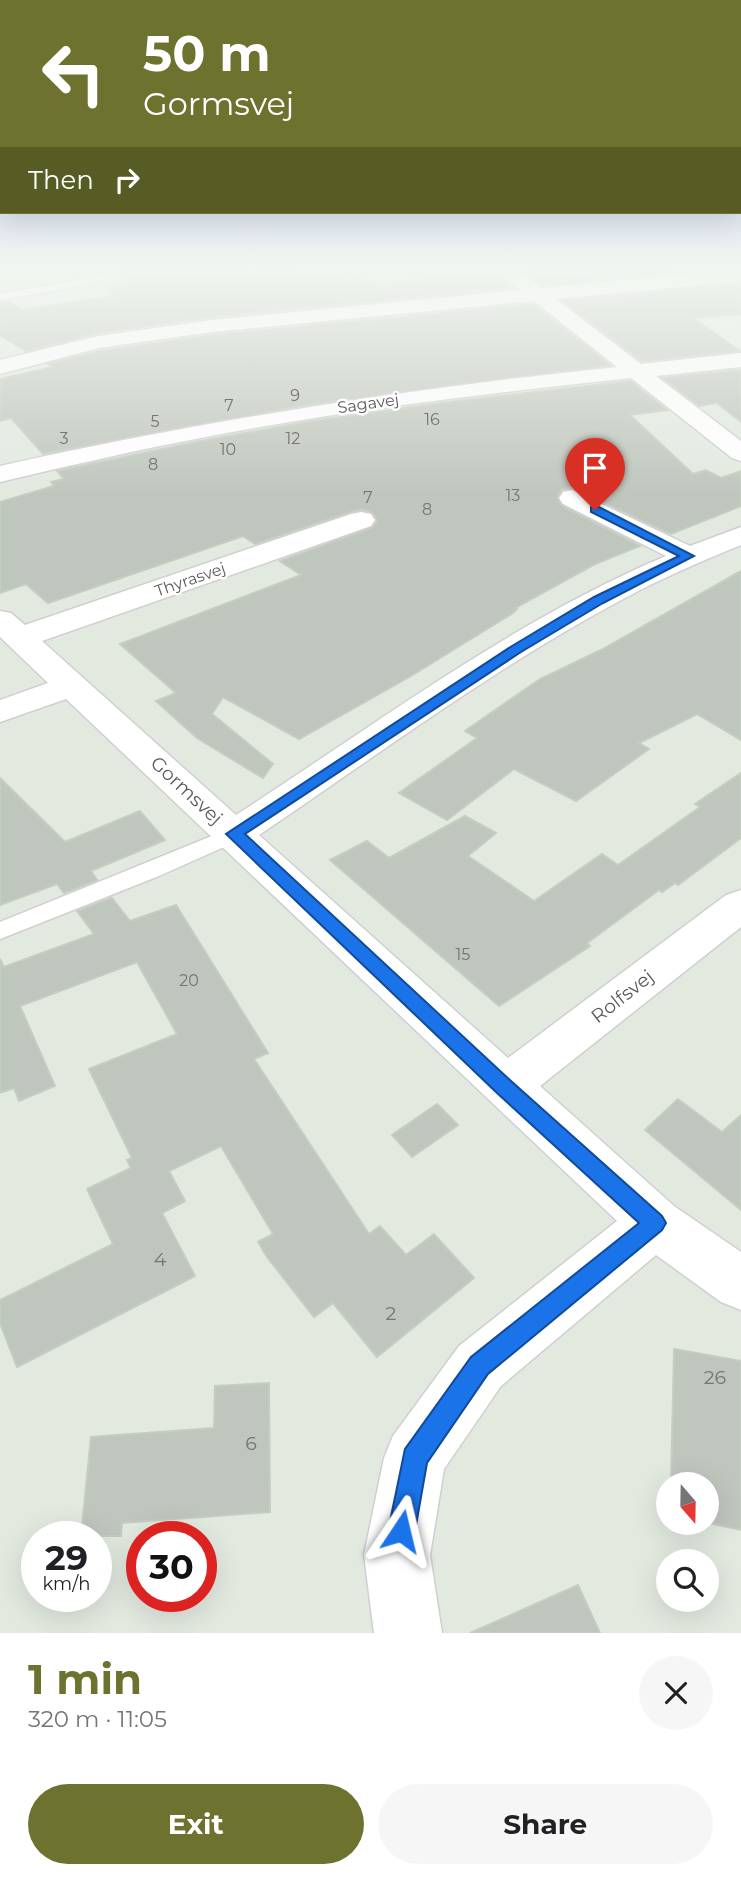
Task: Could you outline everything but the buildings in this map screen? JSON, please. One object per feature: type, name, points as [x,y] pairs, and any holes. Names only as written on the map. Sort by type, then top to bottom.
[{"type":"street","points":[[0,367],[95,344]]},
{"type":"street","points":[[605,344],[741,453]]},
{"type":"street","name":"Sagavej","points":[[10,472],[302,413],[421,396],[741,360]]},
{"type":"street","points":[[0,453],[10,472]]},
{"type":"street","points":[[572,498],[688,556]]},
{"type":"street","name":"Thyrasvej","points":[[10,629],[361,520]]},
{"type":"street","points":[[234,834],[517,649],[598,600],[688,556],[741,535]]},
{"type":"street","name":"Gormsvej","points":[[10,629],[504,1087],[655,1223],[741,1284]]},
{"type":"street","points":[[0,712],[73,685]]},
{"type":"street","name":"Rolfsvej","points":[[504,1087],[741,905]]},
{"type":"street","points":[[408,1633],[397,1555],[415,1458],[480,1366],[655,1223]]},
{"type":"lane","points":[[0,931],[151,872],[234,834]]},
{"type":"route","points":[[401,1531],[415,1458],[480,1366],[655,1223],[504,1087],[234,834],[517,649],[598,600],[688,556],[595,510]]}]
